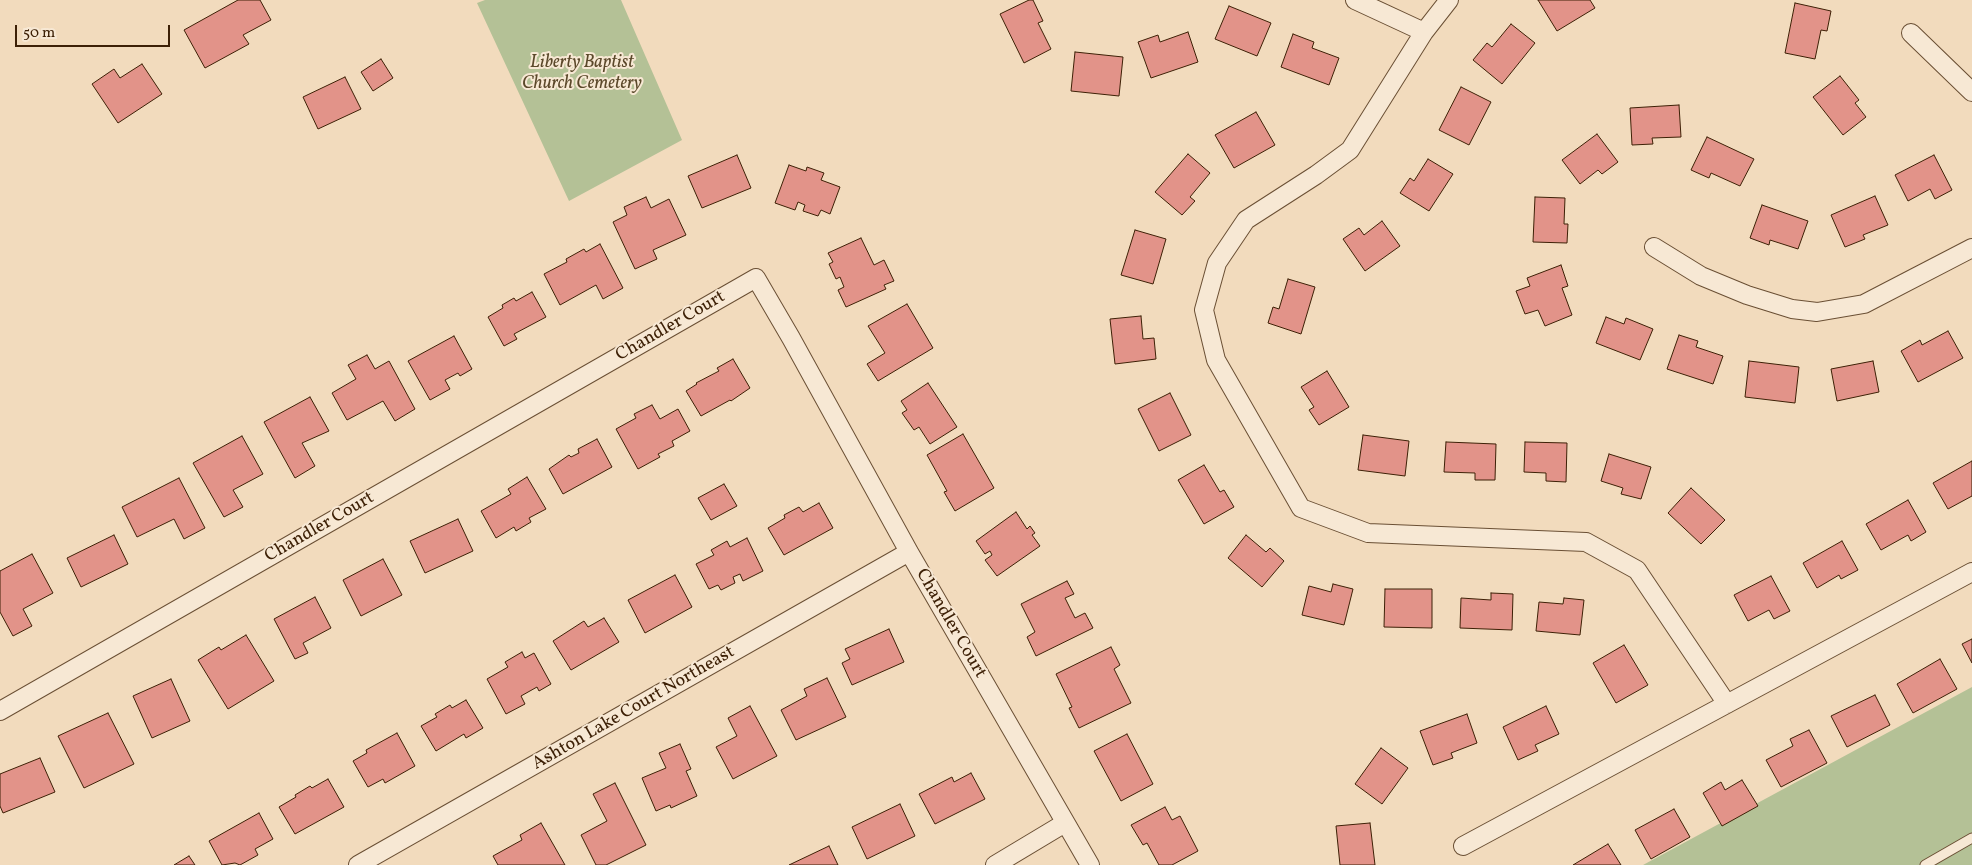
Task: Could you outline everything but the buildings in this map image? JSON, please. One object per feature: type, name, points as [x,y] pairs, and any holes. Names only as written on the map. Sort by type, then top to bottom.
[{"type":"street","points":[[1355,0],[1424,32]]},
{"type":"street","points":[[1448,0],[1424,32],[1350,150],[1316,175],[1246,220],[1217,263],[1204,310],[1216,360],[1300,508],[1368,533],[1586,542],[1637,570],[1727,704]]},
{"type":"street","points":[[1911,33],[1972,92]]},
{"type":"street","points":[[1654,247],[1701,276],[1747,295],[1792,309],[1816,312],[1864,304],[1972,248]]},
{"type":"street","name":"Chandler Court","points":[[0,711],[756,278],[796,346],[909,552],[1090,865]]},
{"type":"street","name":"Ashton Lake Court Northeast","points":[[358,865],[909,552]]},
{"type":"street","points":[[1463,846],[1972,572]]},
{"type":"street","points":[[994,865],[1065,823]]},
{"type":"lane","points":[[1925,865],[1972,840]]},
{"type":"green space","name":"Liberty Baptist Church Cemetery","points":[[485,0],[621,0],[682,140],[569,201],[477,3]]},
{"type":"green space","points":[[1972,687],[1972,865],[1643,865]]}]
